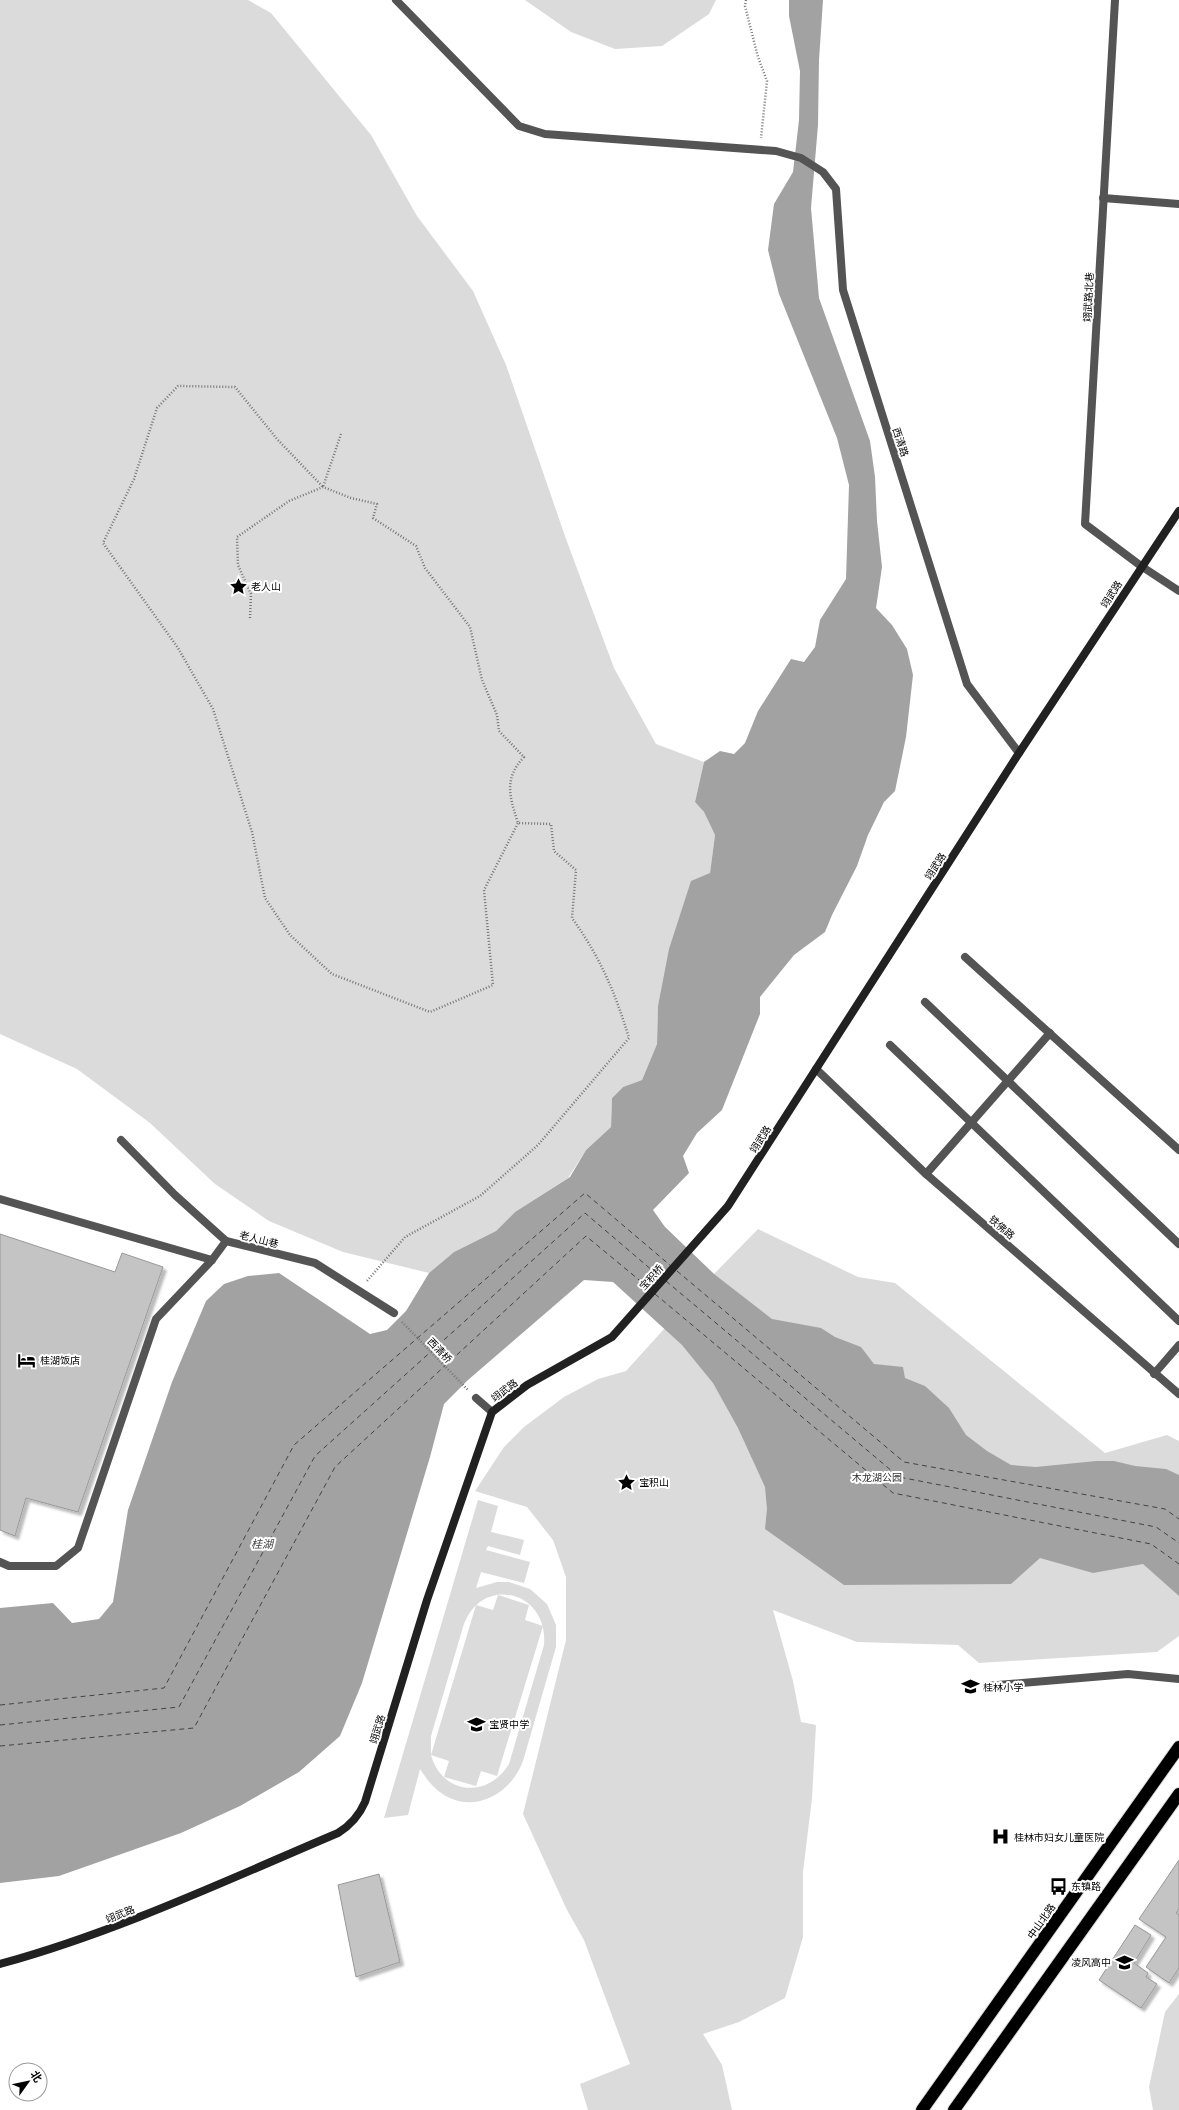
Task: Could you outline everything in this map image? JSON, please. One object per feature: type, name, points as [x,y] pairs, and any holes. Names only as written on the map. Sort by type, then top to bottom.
[{"type":"highway","name":"中山北路","points":[[922,2110],[1179,1747]]},
{"type":"highway","points":[[954,2110],[1179,1794]]},
{"type":"main road","name":"翊武路","points":[[706,1231],[728,1206],[1019,753],[1141,566],[1179,511]]},
{"type":"main road","name":"宝积桥","points":[[612,1337],[706,1231]]},
{"type":"main road","name":"翊武路","points":[[0,1964],[33,1955],[114,1927],[331,1836],[350,1825],[360,1814],[365,1802],[427,1600],[492,1412],[527,1385],[612,1337]]},
{"type":"street","name":"西清路","points":[[396,0],[519,126],[545,134],[776,151],[801,158],[823,172],[836,190],[843,290],[967,684],[1019,753]]},
{"type":"street","name":"翊武路北巷","points":[[1115,0],[1085,524],[1141,566]]},
{"type":"street","points":[[1103,198],[1179,204]]},
{"type":"street","points":[[1141,566],[1179,591]]},
{"type":"street","points":[[965,957],[1179,1150]]},
{"type":"street","points":[[925,1002],[1179,1244]]},
{"type":"street","points":[[926,1174],[1050,1033]]},
{"type":"street","points":[[890,1045],[1179,1322]]},
{"type":"street","name":"铁佛路","points":[[816,1069],[926,1174],[1154,1374],[1179,1394]]},
{"type":"street","name":"老人山巷","points":[[121,1140],[175,1194],[226,1241],[315,1263],[394,1313]]},
{"type":"street","points":[[0,1199],[212,1260]]},
{"type":"street","points":[[0,1562],[9,1566],[56,1566],[78,1548],[156,1320],[212,1260],[226,1241]]},
{"type":"street","points":[[1154,1374],[1179,1345]]},
{"type":"street","points":[[476,1398],[492,1412]]},
{"type":"street","points":[[986,1686],[1128,1674],[1179,1679]]},
{"type":"path","points":[[746,0],[745,6],[758,57],[768,81],[760,149]]},
{"type":"path","points":[[178,386],[235,387],[277,439],[323,487],[351,498],[378,504],[373,518],[416,546],[425,568],[470,627],[482,680],[496,715],[499,731],[524,756],[516,765],[509,791],[518,823],[484,890],[493,985],[430,1012],[332,974],[290,935],[265,898],[252,832],[212,709],[178,648],[103,543],[134,479],[157,408],[178,386]]},
{"type":"path","points":[[250,618],[251,594],[238,565],[237,537],[289,501],[323,487],[340,434]]},
{"type":"path","points":[[359,1291],[405,1237],[480,1196],[538,1145],[629,1038],[617,998],[590,942],[572,918],[576,870],[554,852],[551,824],[518,823]]},
{"type":"path","name":"西清桥","points":[[394,1313],[476,1398]]},
{"type":"green space","points":[[0,0],[248,0],[271,13],[371,135],[417,216],[473,291],[506,365],[566,539],[614,668],[656,744],[704,762],[695,802],[704,812],[715,835],[710,873],[658,1006],[657,1044],[642,1080],[623,1087],[612,1098],[611,1127],[586,1150],[568,1178],[515,1212],[496,1231],[454,1252],[429,1273],[343,1252],[269,1221],[215,1184],[150,1123],[77,1069],[0,1034]]},
{"type":"green space","points":[[525,0],[716,0],[709,14],[662,46],[615,49],[571,32]]},
{"type":"green space","name":"木龙湖公园","points":[[665,1227],[714,1274],[758,1229],[858,1277],[895,1283],[1105,1453],[1167,1435],[1179,1441],[1179,1636],[1157,1652],[979,1663],[958,1645],[857,1642],[773,1610],[793,1681],[801,1722],[816,1725],[812,1798],[803,1872],[803,1937],[785,1998],[739,2022],[703,2034],[722,2065],[732,2110],[588,2110],[580,2084],[630,2064],[584,1940],[567,1910],[523,1814],[566,1640],[566,1577],[553,1540],[527,1507],[475,1491],[504,1447],[524,1427],[564,1397],[598,1379],[626,1371],[664,1329]]},
{"type":"green space","points":[[478,1500],[498,1506],[491,1532],[524,1540],[520,1555],[488,1546],[486,1550],[530,1562],[524,1583],[481,1572],[476,1588],[497,1582],[509,1582],[530,1589],[547,1604],[556,1625],[556,1647],[523,1761],[516,1774],[497,1794],[484,1800],[471,1802],[458,1801],[445,1796],[431,1784],[420,1769],[408,1815],[384,1818]],"holes":[[[497,1595],[512,1596],[525,1601],[536,1612],[543,1626],[544,1645],[509,1764],[500,1775],[490,1783],[478,1787],[466,1788],[455,1785],[445,1778],[437,1768],[431,1755],[431,1736],[463,1627],[472,1610],[476,1605],[484,1600]]]},
{"type":"green space","points":[[498,1595],[529,1605],[525,1620],[543,1627],[497,1776],[481,1771],[476,1786],[444,1777],[449,1761],[431,1755],[475,1607],[477,1605],[493,1610]]},
{"type":"green space","points":[[1179,1994],[1179,2110],[1153,2110],[1149,2087],[1165,2012]]},
{"type":"water","name":"桂湖","points":[[789,0],[823,0],[819,60],[818,125],[811,208],[819,298],[870,441],[875,477],[877,521],[882,567],[876,608],[892,625],[907,649],[913,675],[906,737],[895,791],[884,802],[868,835],[857,866],[825,932],[794,955],[760,997],[760,1014],[722,1110],[697,1133],[683,1156],[689,1173],[653,1210],[665,1227],[714,1274],[772,1319],[821,1328],[835,1337],[861,1347],[874,1364],[903,1367],[905,1378],[925,1386],[949,1408],[966,1435],[987,1451],[1011,1465],[1036,1467],[1096,1461],[1114,1461],[1135,1466],[1166,1469],[1179,1475],[1179,1596],[1143,1564],[1093,1573],[1040,1558],[1011,1584],[844,1585],[765,1529],[767,1509],[765,1487],[738,1428],[713,1383],[682,1345],[613,1282],[584,1280],[468,1380],[444,1404],[430,1457],[362,1683],[340,1736],[299,1772],[240,1806],[181,1833],[59,1876],[0,1883],[0,1608],[53,1603],[72,1623],[99,1619],[113,1602],[128,1510],[172,1382],[206,1301],[224,1284],[248,1276],[279,1273],[370,1334],[387,1330],[406,1311],[429,1273],[454,1252],[496,1231],[515,1212],[570,1177],[586,1150],[611,1127],[612,1098],[623,1087],[642,1080],[657,1044],[658,1006],[669,949],[691,881],[710,873],[715,835],[704,812],[695,802],[704,762],[720,751],[734,754],[745,743],[758,711],[791,659],[804,662],[815,647],[820,620],[846,579],[849,485],[837,438],[779,294],[768,250],[774,204],[793,172],[799,120],[800,71],[789,16]]},
{"type":"building","points":[[0,1234],[115,1272],[122,1253],[163,1267],[78,1512],[26,1498],[15,1536],[0,1530]]},
{"type":"building","points":[[1179,1860],[1179,1909],[1176,1913],[1179,1915],[1179,1968],[1169,1983],[1146,1967],[1166,1937],[1139,1919]]},
{"type":"building","points":[[379,1874],[400,1962],[356,1977],[338,1885]]},
{"type":"building","points":[[1135,1925],[1151,1935],[1134,1963],[1148,1973],[1146,1977],[1157,1984],[1141,2008],[1099,1980]]},
{"type":"ferry route","points":[[0,1705],[164,1688],[294,1445],[585,1193],[671,1266]]},
{"type":"ferry route","points":[[0,1725],[179,1707],[315,1456],[585,1213],[660,1277]]},
{"type":"ferry route","points":[[0,1746],[194,1728],[335,1467],[586,1236],[650,1289]]},
{"type":"ferry route","points":[[677,1271],[904,1462],[1165,1509],[1179,1519]]},
{"type":"ferry route","points":[[666,1281],[899,1477],[1156,1527],[1179,1543]]},
{"type":"ferry route","points":[[655,1294],[893,1493],[1151,1544],[1179,1564]]},
{"type":"place","name":"老人山","points":[[238,586]]},
{"type":"place","name":"桂湖饭店","points":[[27,1360]]},
{"type":"place","name":"宝积山","points":[[626,1482]]},
{"type":"place","name":"桂林小学","points":[[970,1687]]},
{"type":"place","name":"宝贤中学","points":[[476,1724]]},
{"type":"place","name":"桂林市妇女儿童医院","points":[[1001,1837]]},
{"type":"place","name":"东镇路","points":[[1058,1886]]},
{"type":"place","name":"凌风高中","points":[[1124,1962]]}]
